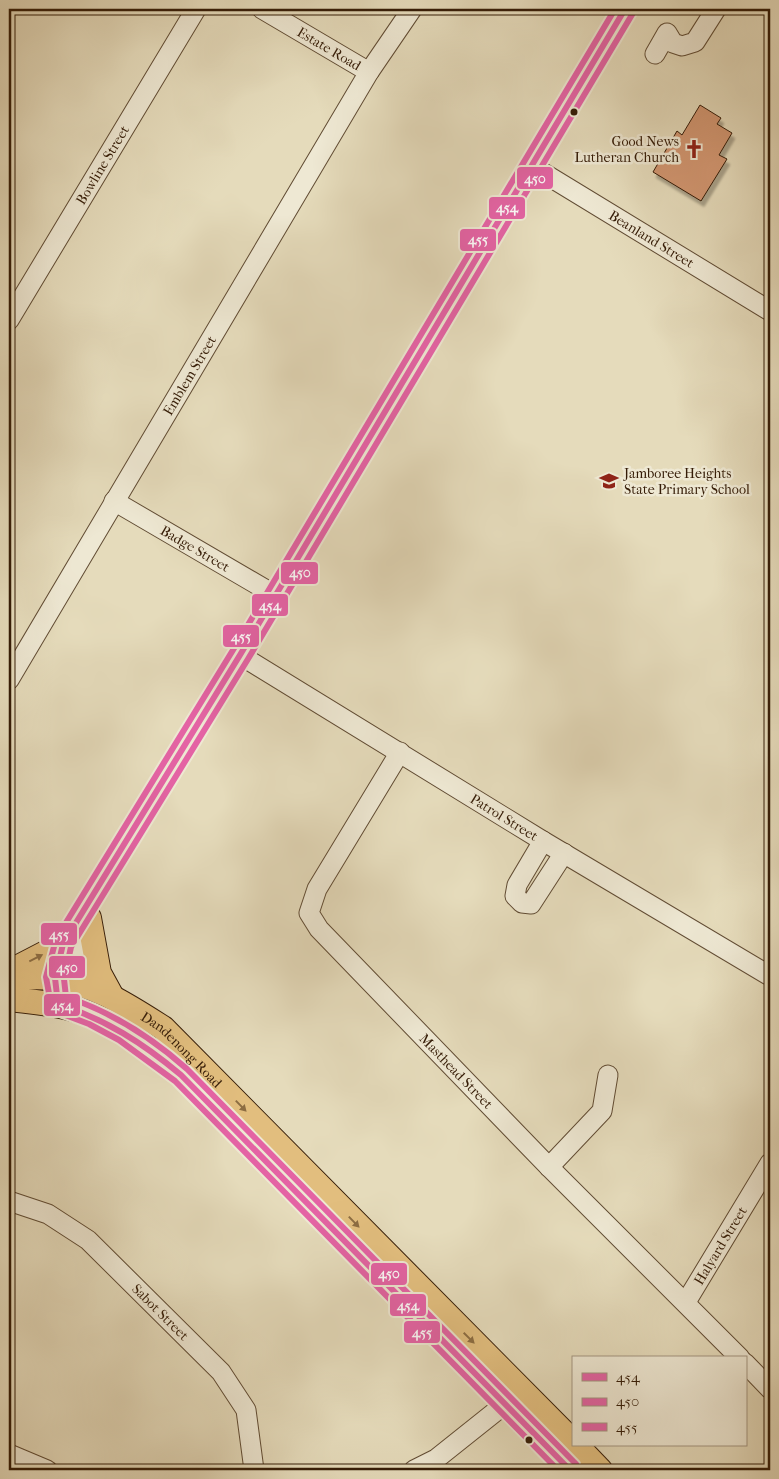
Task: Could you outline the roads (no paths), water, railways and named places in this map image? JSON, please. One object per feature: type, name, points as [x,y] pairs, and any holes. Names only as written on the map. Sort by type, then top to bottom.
[{"type":"main road","points":[[89,918],[99,973],[112,995]]},
{"type":"main road","points":[[9,972],[63,944]]},
{"type":"main road","name":"Dandenong Road","points":[[9,978],[64,980],[84,983],[112,995],[163,1028],[513,1397],[570,1470]]},
{"type":"main road","name":"Dandenong Road","points":[[9,999],[58,1004],[76,1009],[120,1028],[150,1048],[181,1075],[513,1397],[572,1441]]},
{"type":"main road","points":[[577,1446],[600,1470]]},
{"type":"street","name":"Bowline Street","points":[[9,320],[196,9]]},
{"type":"street","name":"Estate Road","points":[[262,9],[369,72]]},
{"type":"street","name":"Emblem Street","points":[[9,680],[15,655],[114,501],[369,72],[412,9]]},
{"type":"street","points":[[64,980],[63,944],[240,655],[625,9]]},
{"type":"street","points":[[655,54],[667,34],[673,43],[682,46],[695,42],[716,9]]},
{"type":"street","name":"Beanland Street","points":[[532,166],[770,311]]},
{"type":"street","name":"Badge Street","points":[[114,501],[275,595]]},
{"type":"street","name":"Patrol Street","points":[[240,655],[543,841],[770,976]]},
{"type":"street","name":"Masthead Street","points":[[400,752],[317,889],[309,913],[318,929],[549,1166],[738,1356]]},
{"type":"street","points":[[543,841],[517,885],[515,896],[522,903],[531,904],[538,897],[564,853]]},
{"type":"street","points":[[58,1004],[64,980],[115,861]]},
{"type":"street","points":[[549,1166],[602,1111],[608,1075]]},
{"type":"street","name":"Halyard Street","points":[[686,1302],[770,1166]]},
{"type":"street","name":"Sabot Street","points":[[9,1201],[48,1214],[88,1240],[221,1372],[246,1410],[254,1470]]},
{"type":"street","points":[[746,1364],[770,1389]]},
{"type":"street","points":[[414,1470],[436,1459],[513,1397]]},
{"type":"street","points":[[9,1454],[47,1470]]},
{"type":"place","name":"Good News Lutheran Church","points":[[694,149]]},
{"type":"place","name":"Jamboree Heights State Primary School","points":[[609,481]]}]
